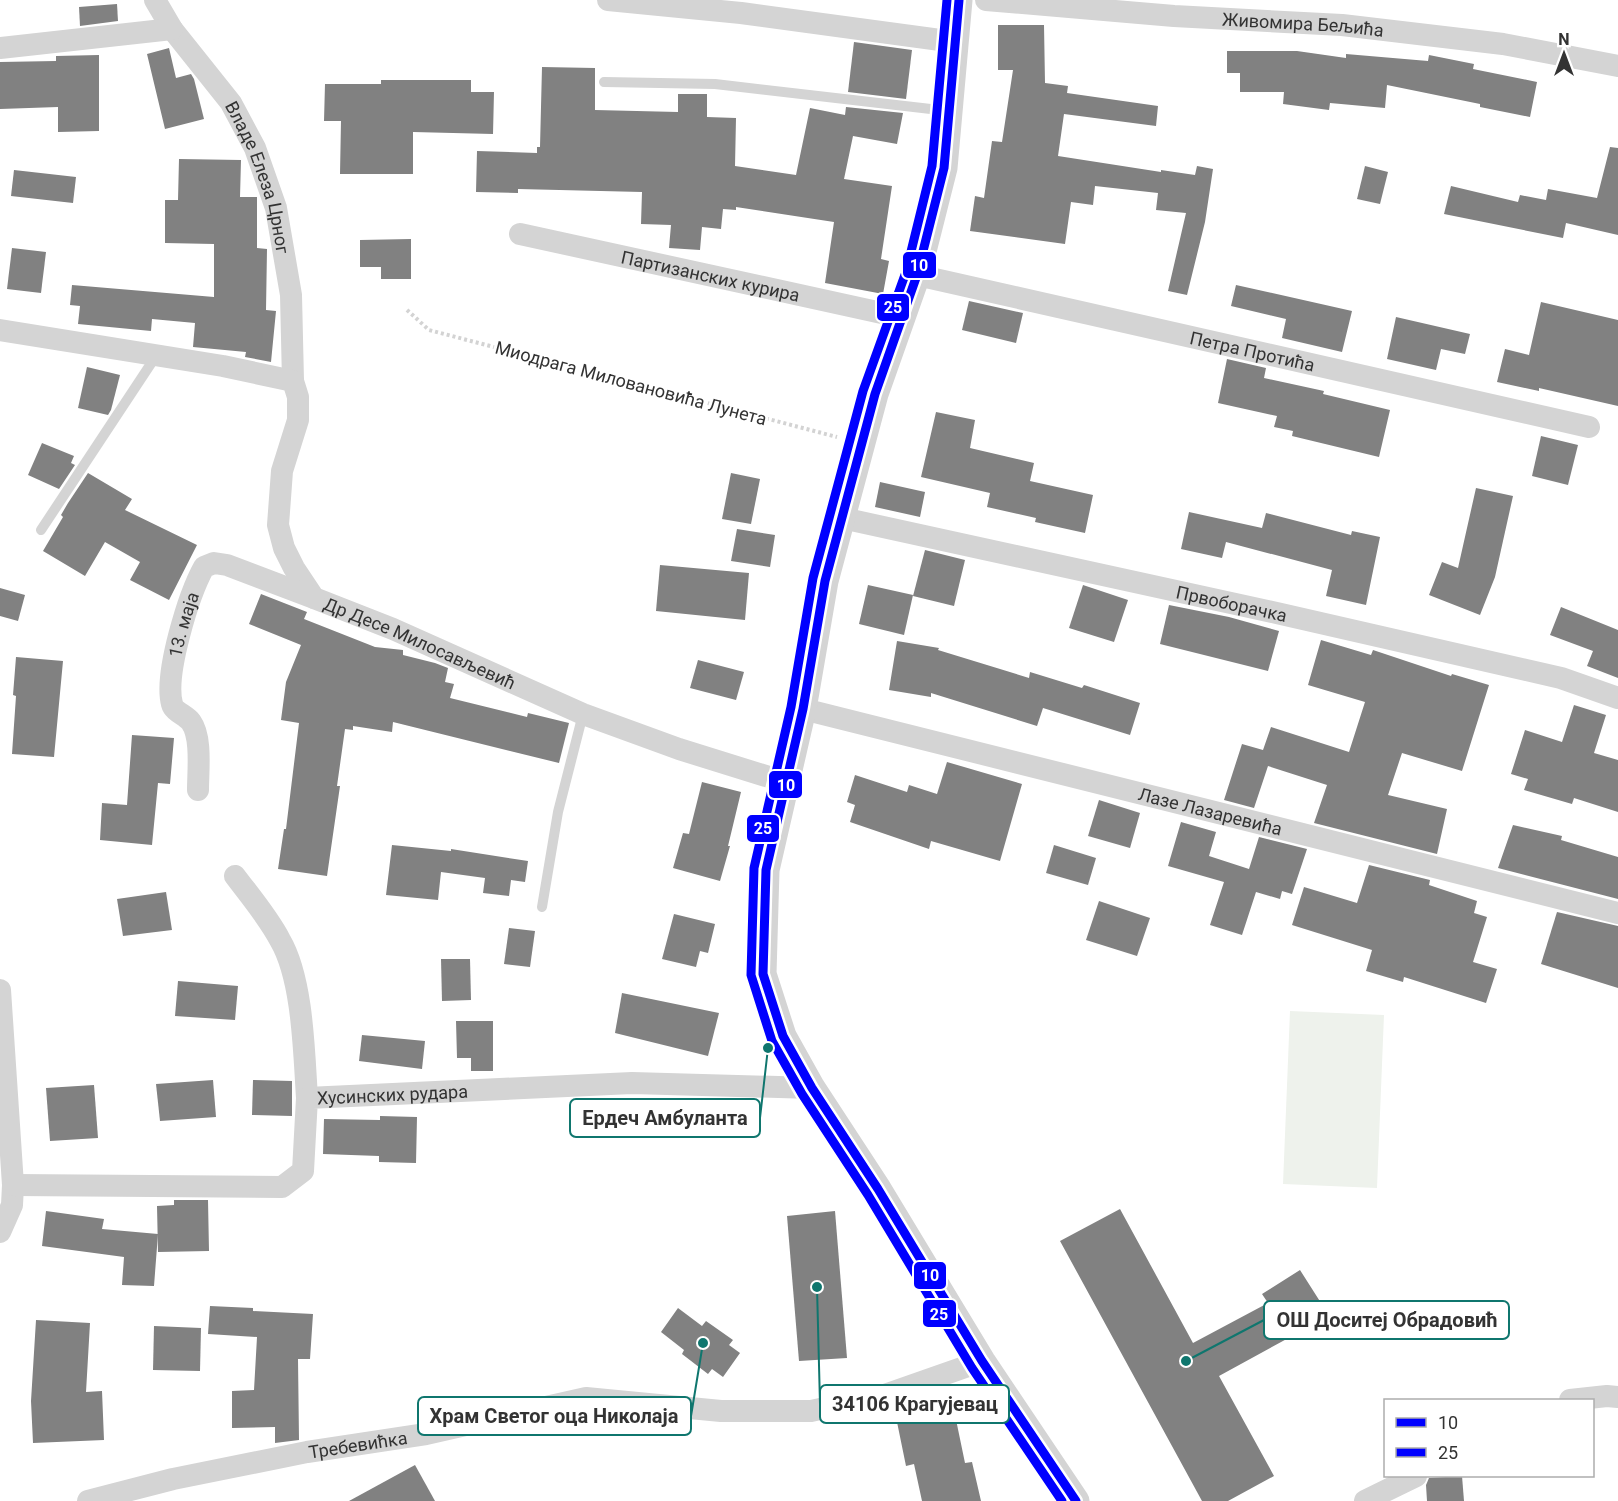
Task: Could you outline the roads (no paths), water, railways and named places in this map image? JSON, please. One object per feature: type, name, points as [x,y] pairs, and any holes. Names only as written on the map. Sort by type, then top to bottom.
[{"type":"street","name":"Владе Елеза Црног","points":[[155,0],[172,29],[231,103],[255,148],[276,208],[291,294],[293,381]]},
{"type":"street","points":[[608,0],[741,13],[955,42]]},
{"type":"street","points":[[959,0],[944,168],[916,275],[874,394],[825,581],[803,709],[766,870],[763,974],[783,1036],[812,1088],[878,1189],[982,1361],[1076,1501]]},
{"type":"street","name":"Живомира Бељића","points":[[986,0],[1174,16],[1342,25],[1503,45],[1618,66]]},
{"type":"street","points":[[0,48],[172,29]]},
{"type":"street","name":"Партизанских курира","points":[[520,234],[900,317]]},
{"type":"street","name":"Петра Протића","points":[[916,275],[1589,427]]},
{"type":"street","points":[[0,330],[223,366],[293,381]]},
{"type":"street","name":"Др Десе Милосављевић","points":[[293,381],[298,397],[298,420],[282,471],[278,525],[289,558],[314,598],[393,629],[583,714],[679,749],[785,782]]},
{"type":"street","name":"Првоборачка","points":[[842,518],[1561,678],[1618,698]]},
{"type":"street","name":"13. маја","points":[[198,790],[197,734],[191,722],[172,707],[169,691],[184,614],[204,567],[214,563],[227,565],[314,598]]},
{"type":"street","name":"Лазе Лазаревића","points":[[803,709],[1618,913]]},
{"type":"street","points":[[235,876],[281,940],[290,964],[301,1014],[307,1098]]},
{"type":"street","points":[[0,990],[13,1185],[12,1205],[0,1232]]},
{"type":"street","name":"Хусинских рудара","points":[[13,1185],[282,1187],[303,1171],[307,1098],[632,1083],[812,1088]]},
{"type":"street","name":"Требевићка","points":[[88,1501],[173,1479],[307,1452],[426,1434],[586,1398],[721,1411],[811,1411],[885,1395],[982,1361]]},
{"type":"street","points":[[1585,1399],[1618,1397]]},
{"type":"street","points":[[1365,1501],[1414,1477]]},
{"type":"lane","points":[[604,82],[715,84],[948,111]]},
{"type":"lane","points":[[41,530],[156,356]]},
{"type":"lane","points":[[542,907],[558,812],[583,714]]},
{"type":"place","name":"Ердеч Амбуланта","points":[[768,1048]]},
{"type":"place","name":"34106 Крагујевац","points":[[817,1287]]},
{"type":"place","name":"Храм Светог оца Николаја","points":[[703,1343]]},
{"type":"place","name":"ОШ Доситеј Обрадовић","points":[[1186,1361]]}]
